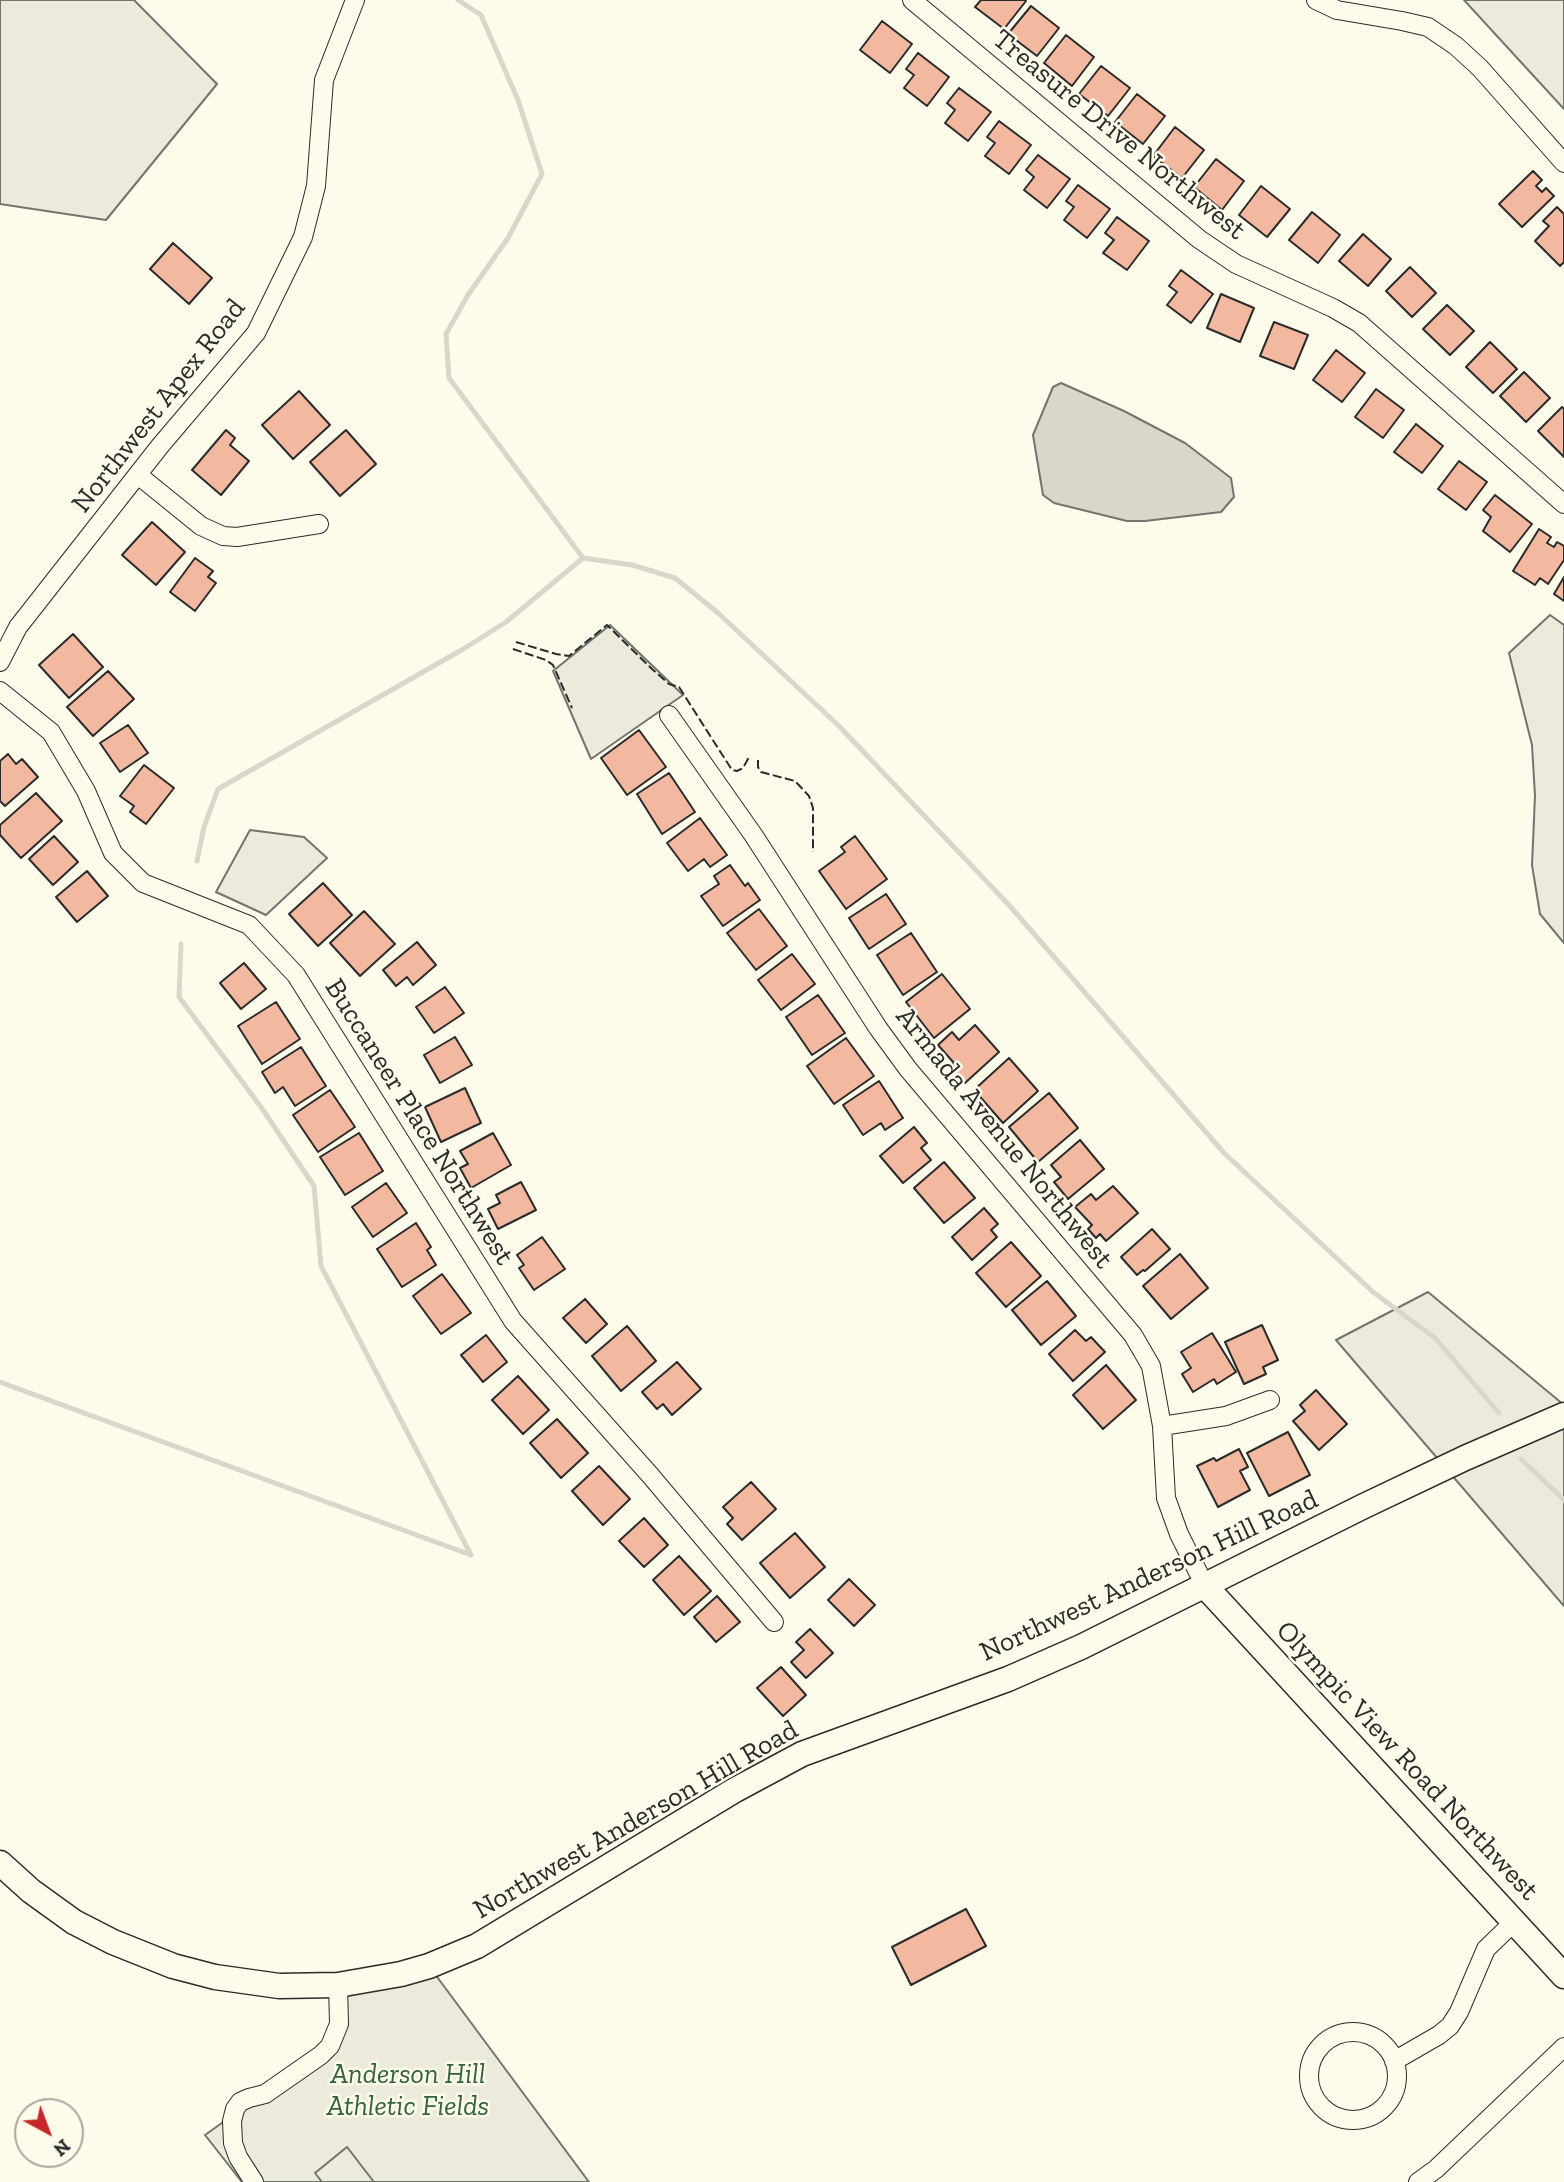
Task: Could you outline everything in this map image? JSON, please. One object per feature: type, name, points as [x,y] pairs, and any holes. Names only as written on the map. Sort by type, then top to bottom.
[{"type":"main road","name":"Northwest Anderson Hill Road","points":[[0,1863],[31,1891],[74,1922],[133,1951],[173,1966],[258,1984],[338,1985],[393,1976],[468,1951],[735,1790],[802,1754],[1020,1674],[1107,1635],[1465,1458],[1564,1415]]},
{"type":"main road","name":"Olympic View Road Northwest","points":[[1205,1586],[1564,1976]]},
{"type":"street","name":"Northwest Apex Road","points":[[0,662],[18,627],[138,475],[256,333],[303,237],[316,186],[324,80],[355,0]]},
{"type":"street","name":"Treasure Drive Northwest","points":[[912,0],[1199,239],[1236,264],[1333,308],[1359,323],[1564,504]]},
{"type":"street","points":[[1316,0],[1337,10],[1402,20],[1427,27],[1456,46],[1480,68],[1564,163]]},
{"type":"street","points":[[138,475],[201,526],[223,536],[237,537],[319,524]]},
{"type":"street","name":"Buccaneer Place Northwest","points":[[0,691],[51,733],[86,791],[113,853],[143,883],[249,925],[296,975],[513,1321],[650,1475],[774,1622]]},
{"type":"street","name":"Armada Avenue Northwest","points":[[669,715],[754,836],[878,1028],[908,1069],[1133,1335],[1151,1366],[1162,1426],[1166,1497],[1179,1534],[1205,1586]]},
{"type":"street","points":[[1162,1426],[1226,1416],[1270,1400]]},
{"type":"street","points":[[1394,2061],[1450,2026],[1459,2012],[1486,1949],[1515,1921]]},
{"type":"street","points":[[254,2182],[237,2157],[233,2143],[232,2121],[235,2109],[240,2102],[265,2094],[330,2046],[339,2024],[338,1985]]},
{"type":"street","points":[[1352,2032],[1366,2034],[1379,2041],[1394,2061],[1397,2078],[1394,2093],[1375,2115],[1361,2120],[1346,2120],[1332,2115],[1321,2106],[1313,2094],[1310,2081],[1313,2060],[1325,2042],[1338,2035],[1352,2032]]},
{"type":"street","points":[[1418,2182],[1436,2169],[1564,2047]]},
{"type":"green space","points":[[0,0],[134,0],[217,84],[106,220],[0,204]]},
{"type":"green space","points":[[1464,0],[1564,0],[1564,109]]},
{"type":"green space","points":[[1550,615],[1564,625],[1564,943],[1540,914],[1532,865],[1535,796],[1532,745],[1509,653]]},
{"type":"green space","points":[[610,625],[683,695],[591,759],[553,671]]},
{"type":"green space","points":[[250,830],[304,837],[327,858],[266,915],[216,892]]},
{"type":"green space","points":[[1428,1292],[1564,1405],[1564,1606],[1336,1340]]},
{"type":"green space","name":"Anderson Hill Athletic Fields","points":[[429,1966],[589,2182],[242,2182],[205,2135],[330,2046],[338,1985]]},
{"type":"shaded area","points":[[1061,383],[1124,411],[1185,443],[1231,478],[1234,497],[1221,512],[1145,521],[1127,521],[1054,503],[1043,495],[1033,435],[1053,387]]},
{"type":"shaded area","points":[[347,2147],[374,2182],[322,2182],[315,2173]]},
{"type":"building","points":[[981,0],[1026,1],[1004,29],[975,7]]},
{"type":"building","points":[[1031,6],[1059,28],[1037,56],[1008,34]]},
{"type":"building","points":[[882,21],[912,44],[890,73],[860,50]]},
{"type":"building","points":[[1066,35],[1094,57],[1072,86],[1044,63]]},
{"type":"building","points":[[918,53],[949,77],[927,106],[904,88],[914,75],[906,69]]},
{"type":"building","points":[[1101,66],[1130,88],[1108,116],[1079,94]]},
{"type":"building","points":[[959,88],[991,112],[968,141],[945,123],[955,110],[947,103]]},
{"type":"building","points":[[1137,94],[1165,116],[1143,144],[1115,122]]},
{"type":"building","points":[[999,121],[1031,145],[1009,174],[985,156],[995,143],[987,137]]},
{"type":"building","points":[[1175,127],[1204,150],[1182,178],[1153,156]]},
{"type":"building","points":[[1038,155],[1070,179],[1047,208],[1024,190],[1034,177],[1026,170]]},
{"type":"building","points":[[1216,159],[1244,181],[1222,210],[1194,187]]},
{"type":"building","points":[[1533,171],[1542,180],[1536,186],[1542,192],[1546,188],[1554,196],[1522,227],[1499,204]]},
{"type":"building","points":[[1078,185],[1110,209],[1087,238],[1064,220],[1074,207],[1066,201]]},
{"type":"building","points":[[1261,186],[1290,209],[1267,237],[1239,215]]},
{"type":"building","points":[[1557,207],[1564,214],[1564,262],[1560,266],[1535,241],[1549,226],[1543,221]]},
{"type":"building","points":[[1312,212],[1340,235],[1318,263],[1289,240]]},
{"type":"building","points":[[1117,217],[1149,241],[1127,270],[1103,253],[1114,240],[1105,233]]},
{"type":"building","points":[[1363,234],[1391,259],[1368,286],[1339,261]]},
{"type":"building","points":[[173,243],[212,278],[189,304],[150,269]]},
{"type":"building","points":[[1410,267],[1436,293],[1412,317],[1386,291]]},
{"type":"building","points":[[1181,270],[1213,294],[1191,323],[1167,305],[1177,292],[1169,286]]},
{"type":"building","points":[[1221,294],[1254,308],[1240,342],[1207,328]]},
{"type":"building","points":[[1447,305],[1474,331],[1450,355],[1423,329]]},
{"type":"building","points":[[1274,322],[1308,335],[1294,369],[1260,356]]},
{"type":"building","points":[[1490,342],[1517,369],[1493,393],[1466,367]]},
{"type":"building","points":[[1336,350],[1365,373],[1342,402],[1313,380]]},
{"type":"building","points":[[1524,372],[1550,398],[1526,422],[1500,396]]},
{"type":"building","points":[[1376,389],[1404,410],[1383,438],[1355,417]]},
{"type":"building","points":[[299,391],[330,425],[293,459],[262,425]]},
{"type":"building","points":[[1562,407],[1564,409],[1564,457],[1538,431]]},
{"type":"building","points":[[1416,424],[1443,446],[1422,473],[1394,452]]},
{"type":"building","points":[[226,430],[235,438],[230,445],[249,461],[221,495],[192,470]]},
{"type":"building","points":[[346,430],[376,464],[340,496],[310,462]]},
{"type":"building","points":[[1459,461],[1487,482],[1466,510],[1438,489]]},
{"type":"building","points":[[1495,495],[1532,524],[1510,552],[1483,531],[1491,517],[1483,510]]},
{"type":"building","points":[[152,522],[185,552],[156,585],[122,555]]},
{"type":"building","points":[[1539,529],[1551,537],[1547,543],[1554,547],[1557,542],[1564,546],[1564,560],[1548,584],[1540,578],[1535,585],[1513,571]]},
{"type":"building","points":[[195,558],[213,571],[208,577],[216,583],[195,611],[170,592]]},
{"type":"building","points":[[1564,577],[1564,601],[1554,594]]},
{"type":"building","points":[[73,634],[103,667],[69,698],[39,665]]},
{"type":"building","points":[[108,671],[134,699],[93,736],[67,707]]},
{"type":"building","points":[[128,725],[148,753],[120,772],[100,743]]},
{"type":"building","points":[[639,730],[666,767],[627,795],[601,758]]},
{"type":"building","points":[[8,754],[16,764],[22,759],[38,777],[5,806],[0,801],[0,761]]},
{"type":"building","points":[[144,765],[174,788],[146,824],[130,812],[134,806],[120,796]]},
{"type":"building","points":[[669,773],[695,812],[662,834],[637,794]]},
{"type":"building","points":[[36,793],[62,821],[21,858],[0,835],[0,825]]},
{"type":"building","points":[[700,818],[727,855],[710,867],[704,859],[688,871],[667,843]]},
{"type":"building","points":[[54,836],[78,862],[53,885],[29,859]]},
{"type":"building","points":[[855,836],[887,879],[846,909],[819,871],[845,852],[841,847]]},
{"type":"building","points":[[730,865],[745,886],[748,883],[760,900],[723,926],[701,896],[719,884],[714,876]]},
{"type":"building","points":[[87,871],[108,896],[77,922],[56,897]]},
{"type":"building","points":[[323,883],[352,915],[318,946],[289,914]]},
{"type":"building","points":[[886,894],[906,924],[869,949],[849,918]]},
{"type":"building","points":[[759,909],[787,946],[756,970],[727,933]]},
{"type":"building","points":[[364,911],[395,944],[360,976],[330,943]]},
{"type":"building","points":[[911,933],[937,972],[903,995],[877,955]]},
{"type":"building","points":[[417,942],[436,965],[413,985],[407,977],[396,986],[383,970]]},
{"type":"building","points":[[792,954],[815,984],[781,1010],[758,980]]},
{"type":"building","points":[[244,963],[266,989],[241,1009],[220,983]]},
{"type":"building","points":[[942,974],[970,1009],[934,1038],[906,1002]]},
{"type":"building","points":[[445,987],[464,1013],[434,1033],[416,1007]]},
{"type":"building","points":[[818,995],[845,1033],[812,1055],[786,1017]]},
{"type":"building","points":[[276,1002],[300,1039],[262,1064],[238,1026]]},
{"type":"building","points":[[975,1025],[999,1052],[965,1083],[950,1067],[954,1063],[938,1045],[952,1032],[959,1040]]},
{"type":"building","points":[[455,1037],[472,1065],[440,1083],[424,1055]]},
{"type":"building","points":[[846,1038],[874,1076],[834,1104],[807,1066]]},
{"type":"building","points":[[301,1047],[326,1086],[295,1106],[283,1087],[275,1093],[262,1072]]},
{"type":"building","points":[[1009,1058],[1038,1091],[1003,1123],[974,1090]]},
{"type":"building","points":[[879,1081],[903,1118],[885,1130],[881,1123],[863,1135],[843,1105]]},
{"type":"building","points":[[465,1088],[481,1123],[441,1142],[425,1107]]},
{"type":"building","points":[[330,1090],[355,1127],[318,1152],[293,1115]]},
{"type":"building","points":[[1049,1093],[1078,1128],[1038,1162],[1009,1127]]},
{"type":"building","points":[[914,1127],[927,1143],[921,1148],[931,1160],[903,1183],[880,1156]]},
{"type":"building","points":[[359,1133],[383,1171],[345,1195],[320,1157]]},
{"type":"building","points":[[493,1133],[511,1165],[471,1188],[460,1168],[468,1164],[460,1151]]},
{"type":"building","points":[[1080,1140],[1104,1169],[1068,1199],[1054,1182],[1061,1177],[1051,1165]]},
{"type":"building","points":[[944,1162],[975,1198],[944,1223],[914,1188]]},
{"type":"building","points":[[521,1182],[536,1210],[498,1229],[488,1209],[500,1203],[496,1195]]},
{"type":"building","points":[[386,1183],[407,1213],[373,1237],[352,1207]]},
{"type":"building","points":[[1113,1186],[1138,1213],[1106,1241],[1100,1234],[1096,1238],[1088,1229],[1092,1225],[1075,1207],[1091,1194],[1096,1200]]},
{"type":"building","points":[[984,1208],[998,1224],[991,1230],[997,1237],[972,1260],[952,1237]]},
{"type":"building","points":[[416,1223],[431,1247],[427,1250],[436,1265],[402,1287],[377,1249]]},
{"type":"building","points":[[1152,1229],[1170,1249],[1137,1275],[1121,1257]]},
{"type":"building","points":[[542,1237],[565,1269],[534,1290],[519,1268],[524,1265],[517,1255]]},
{"type":"building","points":[[1011,1242],[1041,1276],[1006,1307],[976,1273]]},
{"type":"building","points":[[1180,1254],[1208,1288],[1171,1319],[1143,1286]]},
{"type":"building","points":[[442,1274],[471,1313],[441,1334],[413,1296]]},
{"type":"building","points":[[1047,1281],[1076,1316],[1041,1345],[1012,1310]]},
{"type":"building","points":[[585,1299],[607,1324],[586,1343],[563,1318]]},
{"type":"building","points":[[1262,1325],[1278,1360],[1263,1367],[1266,1374],[1244,1384],[1225,1342]]},
{"type":"building","points":[[627,1326],[656,1361],[621,1391],[592,1356]]},
{"type":"building","points":[[1075,1330],[1086,1341],[1091,1337],[1105,1352],[1073,1381],[1049,1354]]},
{"type":"building","points":[[1212,1333],[1236,1372],[1217,1384],[1214,1379],[1193,1392],[1182,1374],[1191,1368],[1181,1352]]},
{"type":"building","points":[[486,1335],[507,1362],[483,1382],[461,1355]]},
{"type":"building","points":[[677,1362],[701,1389],[672,1415],[663,1404],[657,1409],[642,1392]]},
{"type":"building","points":[[1106,1365],[1136,1400],[1103,1429],[1073,1395]]},
{"type":"building","points":[[518,1376],[549,1410],[523,1434],[492,1400]]},
{"type":"building","points":[[1316,1390],[1347,1424],[1319,1450],[1293,1421],[1305,1411],[1300,1405]]},
{"type":"building","points":[[557,1419],[588,1453],[561,1478],[530,1443]]},
{"type":"building","points":[[1288,1432],[1310,1475],[1269,1496],[1247,1453]]},
{"type":"building","points":[[1239,1449],[1248,1467],[1240,1471],[1250,1490],[1218,1507],[1197,1466],[1214,1458],[1216,1461]]},
{"type":"building","points":[[599,1466],[630,1499],[603,1525],[572,1491]]},
{"type":"building","points":[[751,1482],[776,1509],[742,1540],[727,1524],[733,1518],[723,1507]]},
{"type":"building","points":[[644,1518],[668,1545],[644,1567],[619,1541]]},
{"type":"building","points":[[795,1533],[825,1567],[790,1598],[760,1563]]},
{"type":"building","points":[[679,1556],[711,1591],[684,1615],[653,1580]]},
{"type":"building","points":[[849,1579],[875,1605],[854,1626],[828,1600]]},
{"type":"building","points":[[717,1596],[740,1622],[716,1642],[694,1617]]},
{"type":"building","points":[[810,1629],[833,1653],[806,1678],[791,1662],[804,1650],[796,1642]]},
{"type":"building","points":[[781,1667],[806,1695],[783,1716],[757,1688]]},
{"type":"building","points":[[966,1909],[986,1946],[911,1985],[892,1947]]},
{"type":"waterway","points":[[458,0],[481,15],[518,100],[542,174],[508,238],[468,295],[446,334],[449,378],[583,558],[632,565],[675,578],[717,612],[838,725],[1009,905],[1224,1153],[1373,1292],[1435,1338],[1499,1413]]},
{"type":"waterway","points":[[197,861],[204,827],[218,789],[465,648],[506,622],[583,558]]},
{"type":"waterway","points":[[181,944],[179,997],[261,1107],[314,1186],[321,1266],[471,1555]]},
{"type":"waterway","points":[[0,1382],[471,1555]]},
{"type":"waterway","points":[[1521,1459],[1564,1500]]},
{"type":"fence","points":[[516,642],[569,656],[607,625],[669,684],[679,687],[732,770],[743,768],[749,757]]},
{"type":"fence","points":[[513,649],[553,665],[572,708]]},
{"type":"fence","points":[[758,760],[761,772],[795,781],[809,796],[813,808],[813,852]]}]
